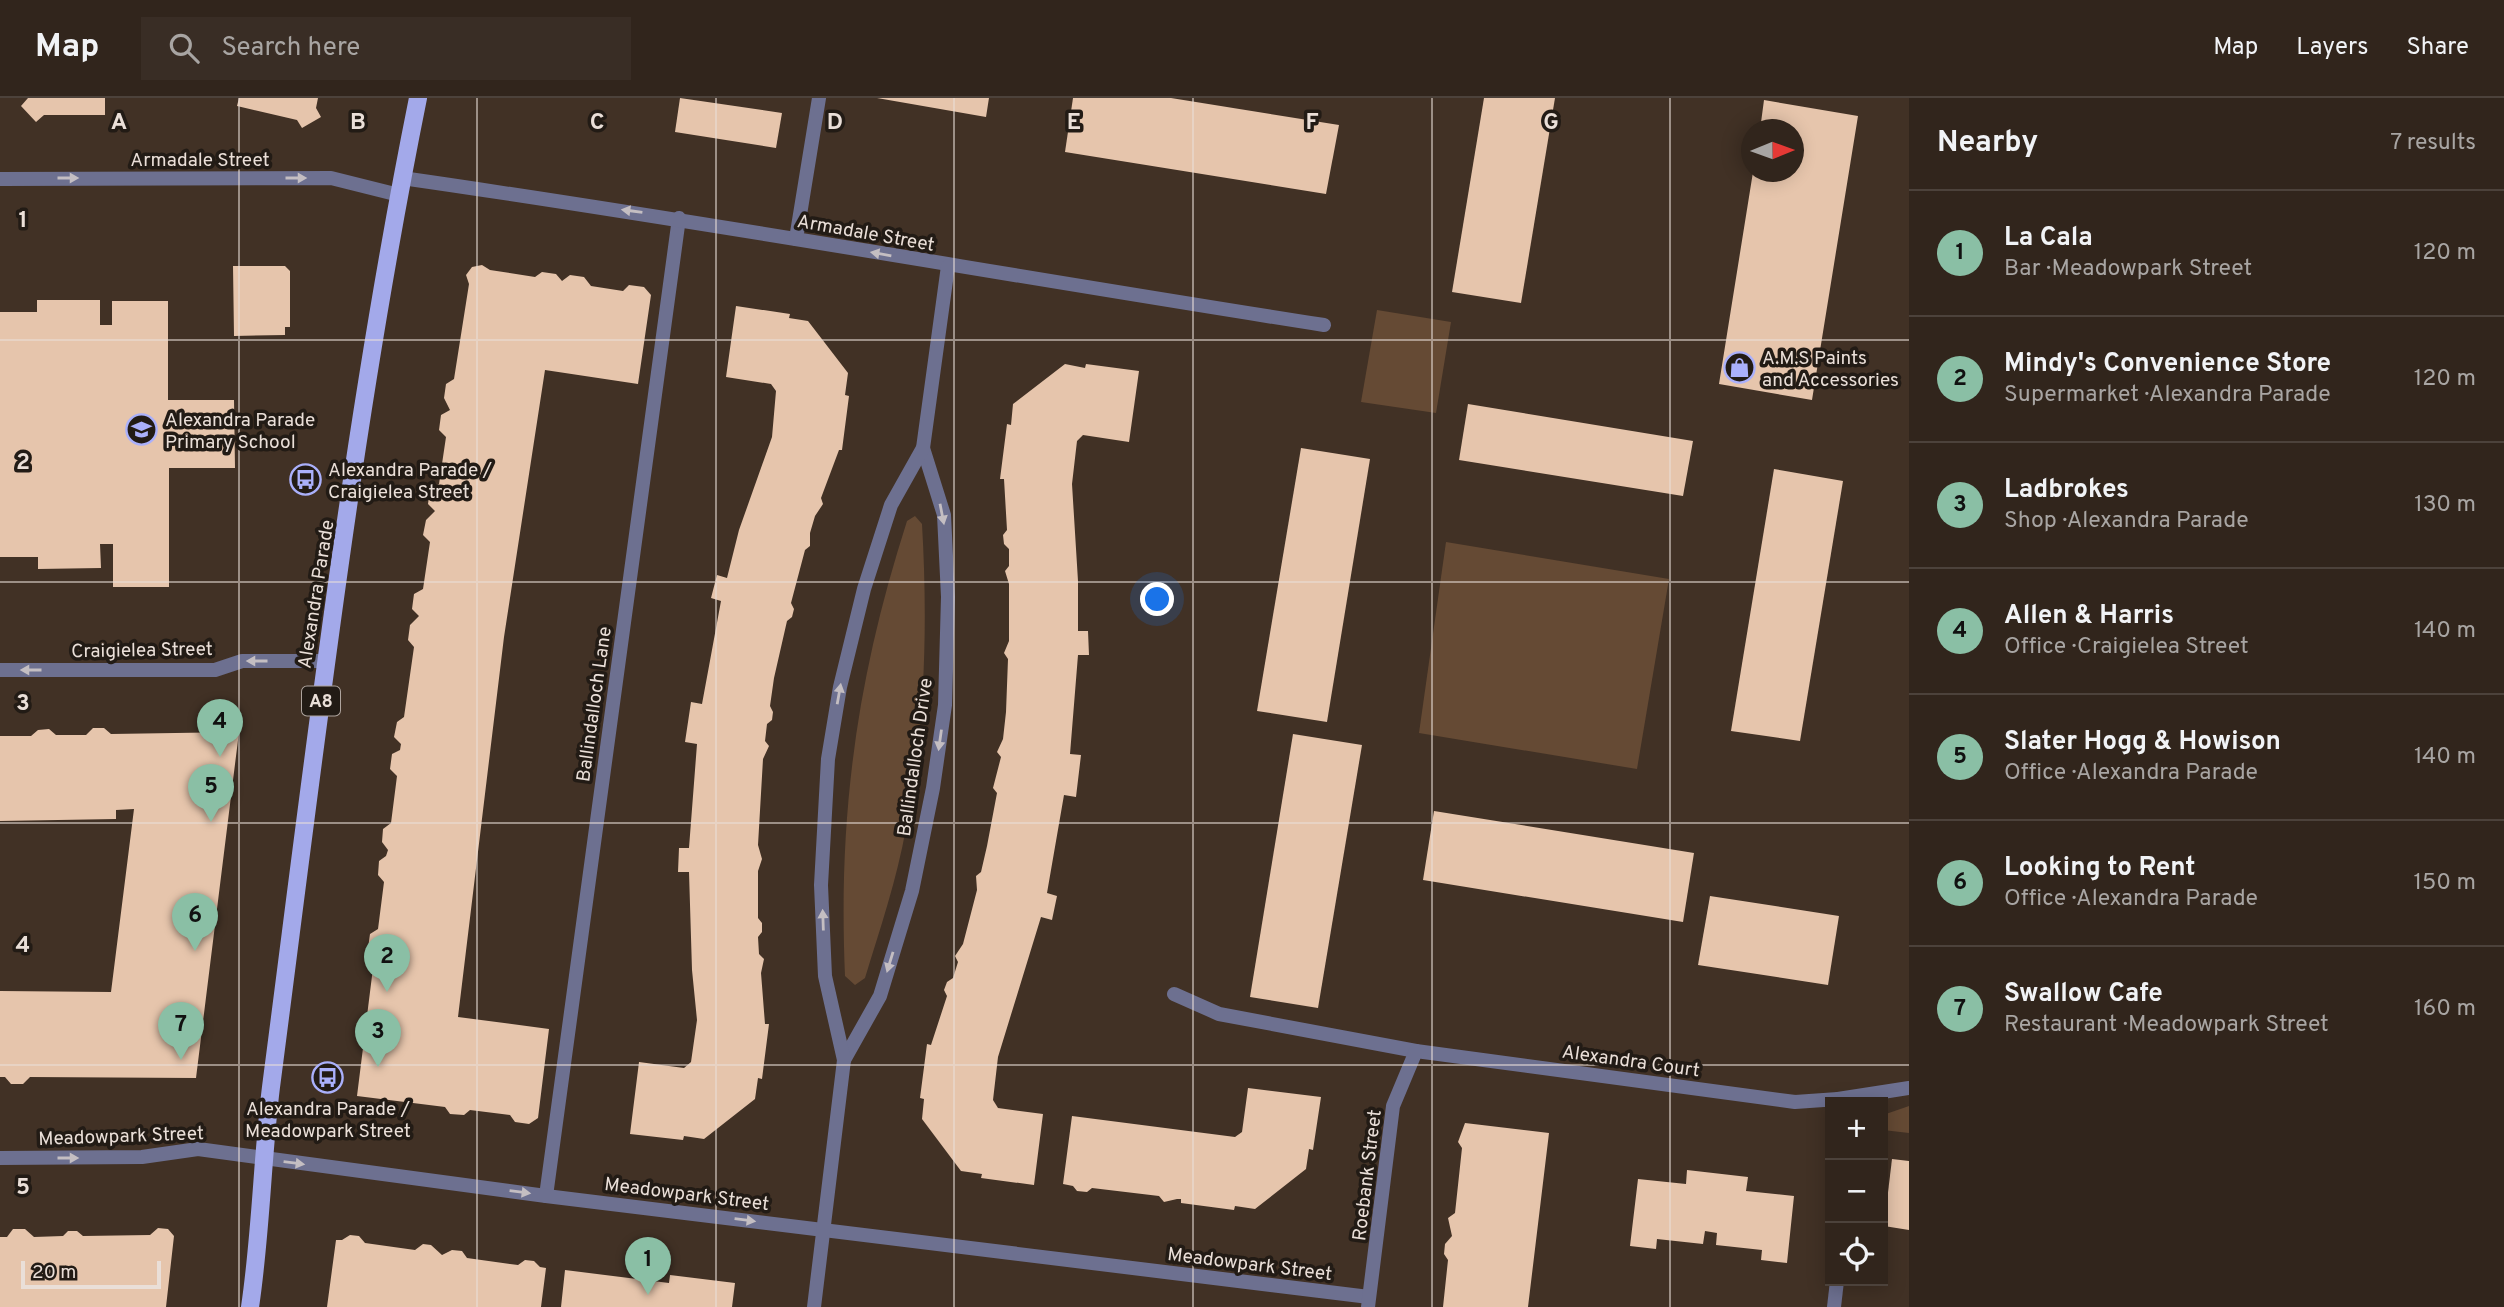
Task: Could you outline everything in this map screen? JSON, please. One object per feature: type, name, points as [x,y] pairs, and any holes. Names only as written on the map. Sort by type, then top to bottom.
[{"type":"main road","name":"Alexandra Parade","points":[[250,1307],[262,1158],[326,661],[400,186],[418,98]]},
{"type":"street","points":[[796,239],[819,98]]},
{"type":"street","name":"Armadale Street","points":[[0,178],[331,178],[679,218],[948,266],[1324,325]]},
{"type":"street","name":"Ballindalloch Lane","points":[[546,1196],[679,218]]},
{"type":"street","name":"Ballindalloch Drive","points":[[814,1307],[844,1060],[825,976],[821,885],[828,760],[840,687],[863,589],[891,505],[923,448],[948,266]]},
{"type":"street","name":"Ballindalloch Drive","points":[[844,1060],[880,996],[912,891],[933,788],[945,705],[948,597],[944,515],[923,448]]},
{"type":"street","name":"Craigielea Street","points":[[0,670],[215,670],[242,661],[326,661]]},
{"type":"street","name":"Alexandra Court","points":[[1174,994],[1219,1014],[1416,1051],[1796,1101],[1825,1101]]},
{"type":"street","name":"Roebank Street","points":[[1369,1302],[1393,1105],[1416,1051]]},
{"type":"street","name":"Alexandra Court","points":[[1860,1097],[1909,1088]]},
{"type":"street","name":"Meadowpark Street","points":[[0,1158],[142,1157],[198,1149],[1369,1302]]},
{"type":"street","points":[[1834,1307],[1836,1286]]},
{"type":"shaded area","points":[[1377,310],[1451,322],[1436,413],[1361,402]]},
{"type":"shaded area","points":[[915,516],[922,524],[925,601],[917,752],[906,828],[893,885],[865,978],[855,985],[845,976],[844,916],[848,802],[855,746],[875,635],[907,521]]},
{"type":"shaded area","points":[[1446,542],[1669,579],[1637,769],[1419,733]]},
{"type":"shaded area","points":[[1909,1106],[1909,1133],[1888,1131],[1888,1113]]},
{"type":"building","points":[[28,98],[105,98],[105,115],[44,115],[36,122],[21,106]]},
{"type":"building","points":[[239,98],[318,98],[316,108],[321,117],[302,128],[297,120],[237,106]]},
{"type":"building","points":[[680,98],[782,113],[776,148],[675,132]]},
{"type":"building","points":[[877,98],[989,98],[986,117]]},
{"type":"building","points":[[1073,98],[1171,98],[1339,125],[1326,194],[1065,152]]},
{"type":"building","points":[[1484,98],[1555,98],[1521,303],[1452,292]]},
{"type":"building","points":[[1764,100],[1858,116],[1812,400],[1719,384],[1751,182],[1804,182],[1804,119],[1761,119]]},
{"type":"building","points":[[482,265],[490,270],[535,277],[542,272],[556,274],[562,281],[570,275],[584,277],[591,286],[623,291],[629,285],[644,287],[651,295],[638,384],[545,370],[504,637],[458,1017],[549,1029],[538,1118],[529,1124],[515,1122],[510,1115],[470,1110],[464,1115],[450,1114],[445,1107],[357,1096],[374,960],[368,948],[370,934],[378,929],[384,882],[378,875],[379,861],[386,856],[388,850],[382,842],[383,829],[391,823],[397,776],[390,769],[392,754],[400,750],[401,744],[394,737],[397,722],[404,717],[414,647],[408,640],[410,625],[419,616],[412,609],[414,594],[423,589],[430,542],[423,535],[426,520],[435,511],[428,504],[430,489],[439,484],[446,437],[439,430],[441,415],[450,410],[444,398],[446,384],[454,379],[469,284],[466,275],[472,267]]},
{"type":"building","points":[[233,266],[285,266],[290,271],[290,327],[285,327],[285,335],[234,336]]},
{"type":"building","points":[[37,300],[100,300],[100,325],[112,325],[112,301],[168,301],[168,400],[234,400],[235,468],[169,468],[169,587],[113,587],[113,544],[100,544],[101,568],[38,569],[38,557],[0,557],[0,312],[37,312]]},
{"type":"building","points":[[736,306],[790,314],[789,318],[808,321],[848,373],[845,395],[849,396],[842,450],[839,450],[821,498],[823,504],[815,516],[810,533],[810,546],[805,550],[791,603],[794,609],[792,617],[787,621],[774,678],[770,706],[773,712],[772,720],[767,724],[765,741],[769,746],[763,759],[758,845],[762,859],[758,871],[758,918],[762,923],[762,932],[758,937],[759,954],[764,959],[761,973],[765,1024],[769,1024],[762,1079],[758,1078],[755,1099],[704,1139],[684,1136],[683,1140],[630,1134],[639,1062],[684,1068],[691,1062],[697,1020],[692,970],[689,872],[678,872],[679,848],[689,848],[697,744],[685,742],[691,702],[702,704],[721,601],[711,598],[717,575],[727,578],[739,530],[772,437],[776,391],[771,384],[726,377]]},
{"type":"building","points":[[1065,364],[1139,371],[1129,442],[1083,435],[1077,441],[1072,484],[1078,631],[1088,631],[1089,655],[1078,655],[1070,754],[1081,755],[1076,797],[1064,795],[1047,893],[1057,896],[1052,920],[1041,917],[998,1057],[993,1100],[998,1108],[1043,1114],[1034,1185],[981,1178],[982,1174],[961,1171],[922,1119],[924,1099],[920,1098],[927,1044],[931,1045],[947,996],[944,990],[947,982],[953,978],[958,962],[955,956],[963,944],[977,890],[976,876],[981,872],[997,793],[993,788],[1001,757],[997,752],[1003,739],[1006,712],[1008,659],[1004,653],[1009,641],[1009,584],[1005,571],[1009,566],[1009,549],[1004,544],[1003,535],[1007,530],[1004,479],[1000,479],[1007,424],[1011,425],[1013,404]]},
{"type":"building","points":[[1468,404],[1693,441],[1683,496],[1459,460]]},
{"type":"building","points":[[1301,448],[1370,459],[1327,722],[1257,711]]},
{"type":"building","points":[[1774,469],[1843,481],[1800,741],[1731,731]]},
{"type":"building","points":[[93,728],[104,728],[111,734],[239,732],[196,1078],[30,1077],[23,1084],[11,1084],[5,1077],[0,1077],[0,991],[111,992],[134,809],[116,810],[116,819],[0,821],[0,736],[31,736],[38,730],[49,729],[56,735],[86,735]]},
{"type":"building","points":[[1293,734],[1362,745],[1318,1008],[1250,997]]},
{"type":"building","points":[[1434,811],[1694,853],[1683,922],[1423,880]]},
{"type":"building","points":[[1710,896],[1839,916],[1828,985],[1698,965]]},
{"type":"building","points":[[1248,1088],[1321,1097],[1313,1150],[1309,1149],[1306,1169],[1255,1209],[1235,1206],[1234,1210],[1181,1203],[1181,1199],[1164,1202],[1159,1196],[1092,1188],[1087,1192],[1077,1191],[1073,1186],[1063,1184],[1072,1116],[1235,1137],[1242,1132]]},
{"type":"building","points":[[1465,1123],[1549,1133],[1528,1307],[1443,1307],[1448,1260],[1444,1254],[1445,1244],[1452,1236],[1448,1218],[1455,1213],[1462,1148],[1458,1142]]},
{"type":"building","points":[[1892,1159],[1909,1161],[1909,1230],[1888,1227]]},
{"type":"building","points":[[1687,1170],[1748,1177],[1746,1191],[1794,1196],[1787,1263],[1761,1260],[1762,1250],[1716,1245],[1717,1233],[1705,1231],[1703,1244],[1657,1239],[1656,1249],[1630,1246],[1638,1179],[1686,1184]]},
{"type":"building","points":[[158,1228],[168,1229],[174,1236],[166,1307],[0,1307],[0,1237],[7,1237],[13,1229],[25,1229],[34,1237],[63,1236],[68,1231],[77,1231],[83,1236],[150,1235]]},
{"type":"building","points":[[350,1235],[359,1236],[365,1243],[415,1250],[423,1244],[431,1245],[442,1255],[452,1250],[462,1251],[467,1258],[518,1265],[525,1260],[534,1261],[540,1267],[546,1268],[541,1307],[327,1307],[336,1240]]},
{"type":"building","points":[[565,1270],[669,1283],[670,1275],[735,1283],[732,1307],[561,1307]]},
{"type":"place","name":"A.M.S Paints and Accessories","points":[[1739,368]]},
{"type":"place","name":"Alexandra Parade Primary School","points":[[142,430]]},
{"type":"place","name":"Alexandra Parade / Craigielea Street","points":[[305,480]]},
{"type":"place","name":"Allen & Harris","points":[[220,757]]},
{"type":"place","name":"Slater Hogg & Howison","points":[[211,822]]},
{"type":"place","name":"Looking to Rent","points":[[195,951]]},
{"type":"place","name":"Mindy's Convenience Store","points":[[387,992]]},
{"type":"place","name":"Swallow Cafe","points":[[181,1060]]},
{"type":"place","name":"Ladbrokes","points":[[378,1067]]},
{"type":"place","name":"Alexandra Parade / Meadowpark Street","points":[[328,1077]]},
{"type":"place","name":"La Cala","points":[[648,1295]]}]
